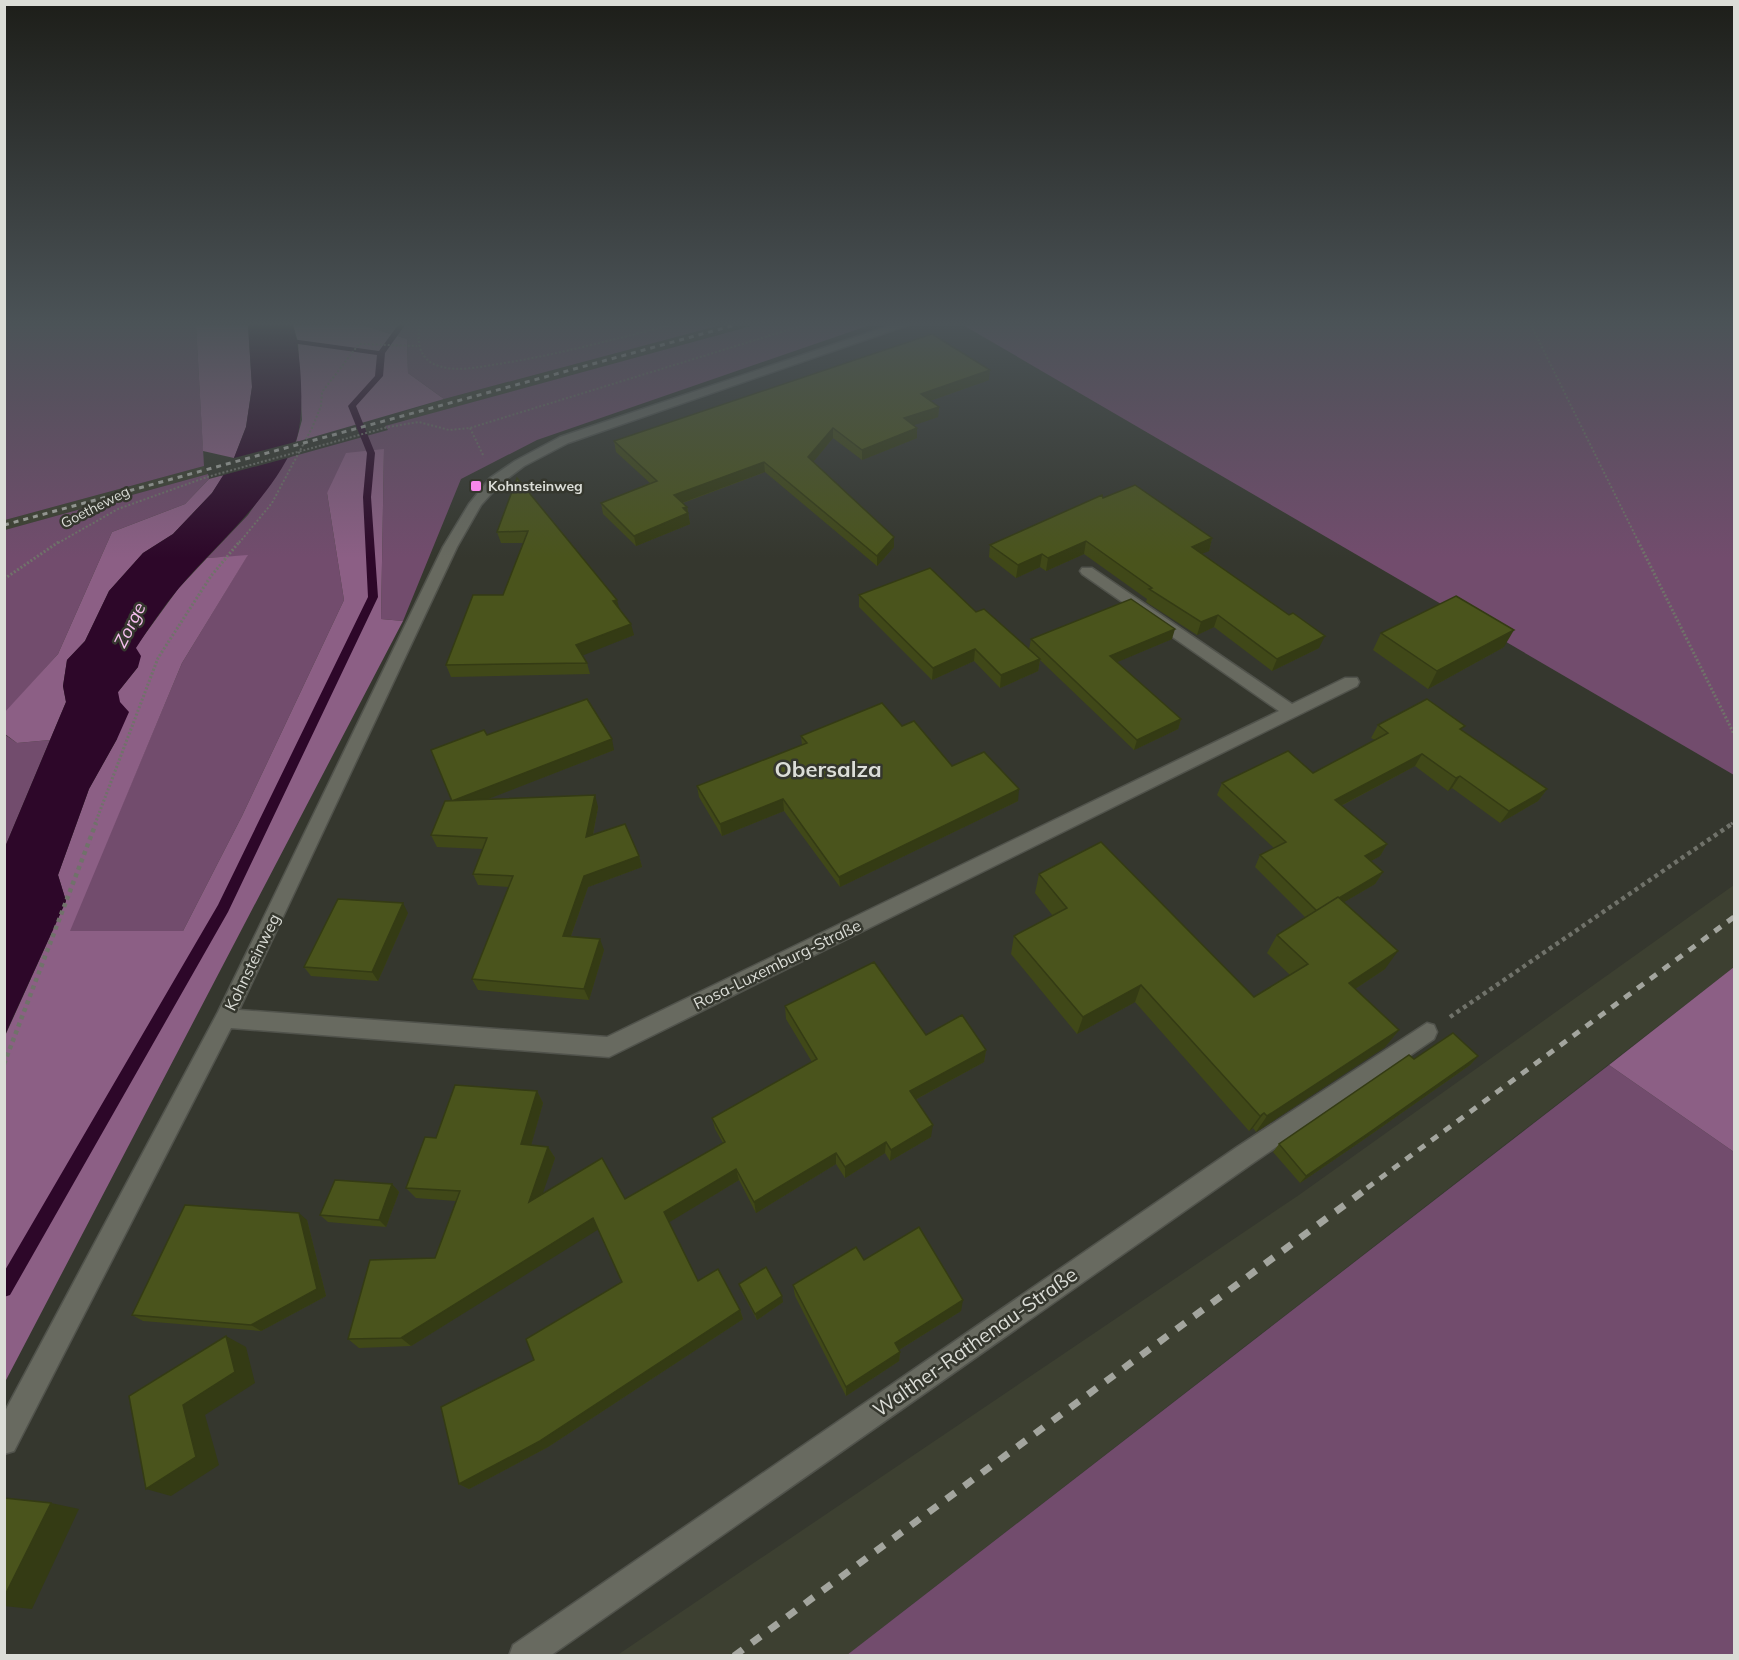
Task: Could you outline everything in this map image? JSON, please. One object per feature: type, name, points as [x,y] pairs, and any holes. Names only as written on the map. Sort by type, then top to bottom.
[{"type":"street","name":"Kohnsteinweg","points":[[4,1441],[225,1018],[450,547],[472,509],[495,481],[564,440],[675,402]]},
{"type":"street","points":[[1087,571],[1291,711]]},
{"type":"street","name":"Rosa-Luxemburg-Straße","points":[[225,1018],[609,1047],[1351,682]]},
{"type":"street","name":"Walther-Rathenau-Straße","points":[[524,1656],[1245,1155],[1427,1032]]},
{"type":"path","points":[[4,1064],[158,658],[211,576],[272,502],[312,428],[321,402]]},
{"type":"path","name":"Goetheweg","points":[[4,579],[65,538],[117,509],[207,477],[388,427],[419,422],[449,430],[470,428],[553,402]]},
{"type":"path","points":[[1569,402],[1734,734]]},
{"type":"path","points":[[1427,1032],[1734,822]]},
{"type":"shaded area","points":[[5,402],[200,402],[204,466],[5,520]]},
{"type":"shaded area","points":[[200,402],[250,402],[246,427],[234,458],[203,451]]},
{"type":"shaded area","points":[[301,402],[432,402],[296,442],[302,420]]},
{"type":"shaded area","points":[[433,402],[473,402],[405,421],[400,413]]},
{"type":"shaded area","points":[[471,402],[646,402],[537,440],[461,479],[403,621],[381,619],[384,450],[327,493],[344,600],[242,816],[183,931],[69,931],[182,663],[247,556],[207,558],[248,515],[287,458],[388,430],[385,426]]},
{"type":"shaded area","points":[[1096,402],[1734,402],[1734,775]]},
{"type":"shaded area","points":[[384,449],[381,619],[403,621],[5,1382],[5,1036],[66,901],[58,875],[89,789],[117,739],[118,692],[138,667],[135,648],[178,589],[207,558],[248,555],[182,663],[70,931],[183,931],[242,816],[344,600],[327,493],[346,453]]},
{"type":"shaded area","points":[[204,466],[208,474],[5,530],[5,520]]},
{"type":"shaded area","points":[[208,474],[209,479],[185,504],[112,532],[58,654],[5,713],[5,530]]},
{"type":"shaded area","points":[[224,475],[212,493],[173,534],[143,553],[109,591],[85,641],[67,660],[63,686],[66,702],[50,740],[17,743],[5,734],[4,713],[58,654],[112,532],[185,504],[209,479]]},
{"type":"shaded area","points":[[4,734],[17,743],[50,740],[5,847]]},
{"type":"shaded area","points":[[1734,885],[1734,967],[847,1655],[616,1656],[1299,1195]]},
{"type":"shaded area","points":[[1734,967],[1734,1152],[1609,1065]]},
{"type":"shaded area","points":[[1609,1065],[1734,1152],[1734,1655],[847,1655]]},
{"type":"water","name":"Zorge","points":[[250,402],[301,402],[295,443],[272,483],[258,502],[179,588],[136,648],[141,656],[138,667],[118,692],[120,702],[129,712],[89,789],[58,875],[66,901],[5,1035],[5,847],[66,702],[63,686],[67,660],[85,641],[109,591],[143,553],[173,534],[212,493],[234,458],[246,427]]},
{"type":"pier","points":[[299,441],[291,457],[220,476],[230,459]]},
{"type":"building","points":[[729,402],[933,402],[939,407],[904,418],[917,428],[862,450],[833,428],[808,457],[894,537],[877,556],[764,462],[674,495],[687,507],[683,508],[688,513],[634,536],[601,503],[657,481],[614,441]]},
{"type":"building","points":[[517,478],[617,600],[613,601],[631,624],[576,645],[587,663],[446,665],[473,595],[503,595],[528,531],[497,532]]},
{"type":"building","points":[[1135,485],[1212,538],[1192,547],[1289,615],[1293,613],[1325,636],[1277,659],[1218,615],[1201,622],[1149,589],[1152,588],[1086,541],[1048,558],[1042,554],[1018,565],[990,545],[1102,495],[1103,498]]},
{"type":"building","points":[[930,568],[976,612],[984,609],[1040,659],[1001,675],[975,649],[933,668],[859,595]]},
{"type":"building","points":[[1456,596],[1514,630],[1437,671],[1381,633]]},
{"type":"building","points":[[1131,599],[1175,629],[1110,656],[1181,719],[1137,740],[1031,639]]},
{"type":"building","points":[[587,699],[612,739],[452,801],[431,750],[484,730],[487,735]]},
{"type":"building","points":[[1427,699],[1465,726],[1460,729],[1547,789],[1509,811],[1460,776],[1456,778],[1422,754],[1335,800],[1387,844],[1365,856],[1383,872],[1317,911],[1260,855],[1286,842],[1222,783],[1288,751],[1313,773],[1388,733],[1378,725]]},
{"type":"building","points":[[882,703],[902,726],[914,721],[952,766],[984,752],[1019,789],[839,877],[783,799],[720,824],[697,786],[807,743],[801,736]]},
{"type":"building","points":[[595,795],[586,837],[625,824],[639,856],[584,876],[563,936],[600,939],[584,989],[472,979],[513,876],[473,874],[487,838],[431,835],[445,801]]},
{"type":"building","points":[[1101,842],[1254,997],[1308,964],[1277,935],[1338,897],[1398,951],[1349,983],[1399,1030],[1267,1116],[1264,1113],[1260,1116],[1141,985],[1083,1017],[1014,936],[1067,908],[1039,874]]},
{"type":"building","points":[[338,899],[403,903],[372,972],[304,967]]},
{"type":"building","points":[[874,962],[926,1035],[962,1015],[986,1050],[910,1091],[933,1125],[891,1150],[886,1142],[845,1167],[836,1153],[754,1202],[736,1169],[664,1212],[698,1281],[718,1269],[740,1310],[540,1441],[459,1484],[441,1407],[534,1360],[526,1339],[622,1282],[593,1218],[401,1338],[348,1339],[370,1260],[435,1258],[460,1191],[406,1188],[425,1137],[436,1138],[455,1085],[537,1091],[521,1144],[548,1147],[529,1202],[602,1158],[625,1199],[725,1142],[712,1118],[817,1059],[785,1006]]},
{"type":"building","points":[[1453,1033],[1478,1056],[1306,1176],[1279,1144],[1409,1055],[1414,1059]]},
{"type":"building","points":[[335,1180],[392,1184],[379,1220],[320,1215]]},
{"type":"building","points":[[185,1205],[299,1213],[317,1289],[251,1325],[132,1315]]},
{"type":"building","points":[[919,1227],[963,1300],[895,1343],[900,1352],[846,1387],[793,1285],[856,1247],[864,1260]]},
{"type":"building","points":[[766,1267],[782,1296],[755,1314],[739,1284]]},
{"type":"building","points":[[226,1336],[235,1372],[183,1405],[196,1457],[146,1489],[129,1396]]},
{"type":"building","points":[[4,1498],[51,1503],[4,1597]]},
{"type":"waterway","points":[[4,1289],[223,908],[373,597],[367,497],[371,453],[352,406],[355,402]]},
{"type":"railway","points":[[4,525],[452,402]]},
{"type":"railway","points":[[1367,1188],[1734,917]]},
{"type":"railway","points":[[734,1656],[1369,1187]]},
{"type":"place","name":"Kohnsteinweg","points":[[476,486]]},
{"type":"district","name":"Obersalza","points":[[828,769]]}]
